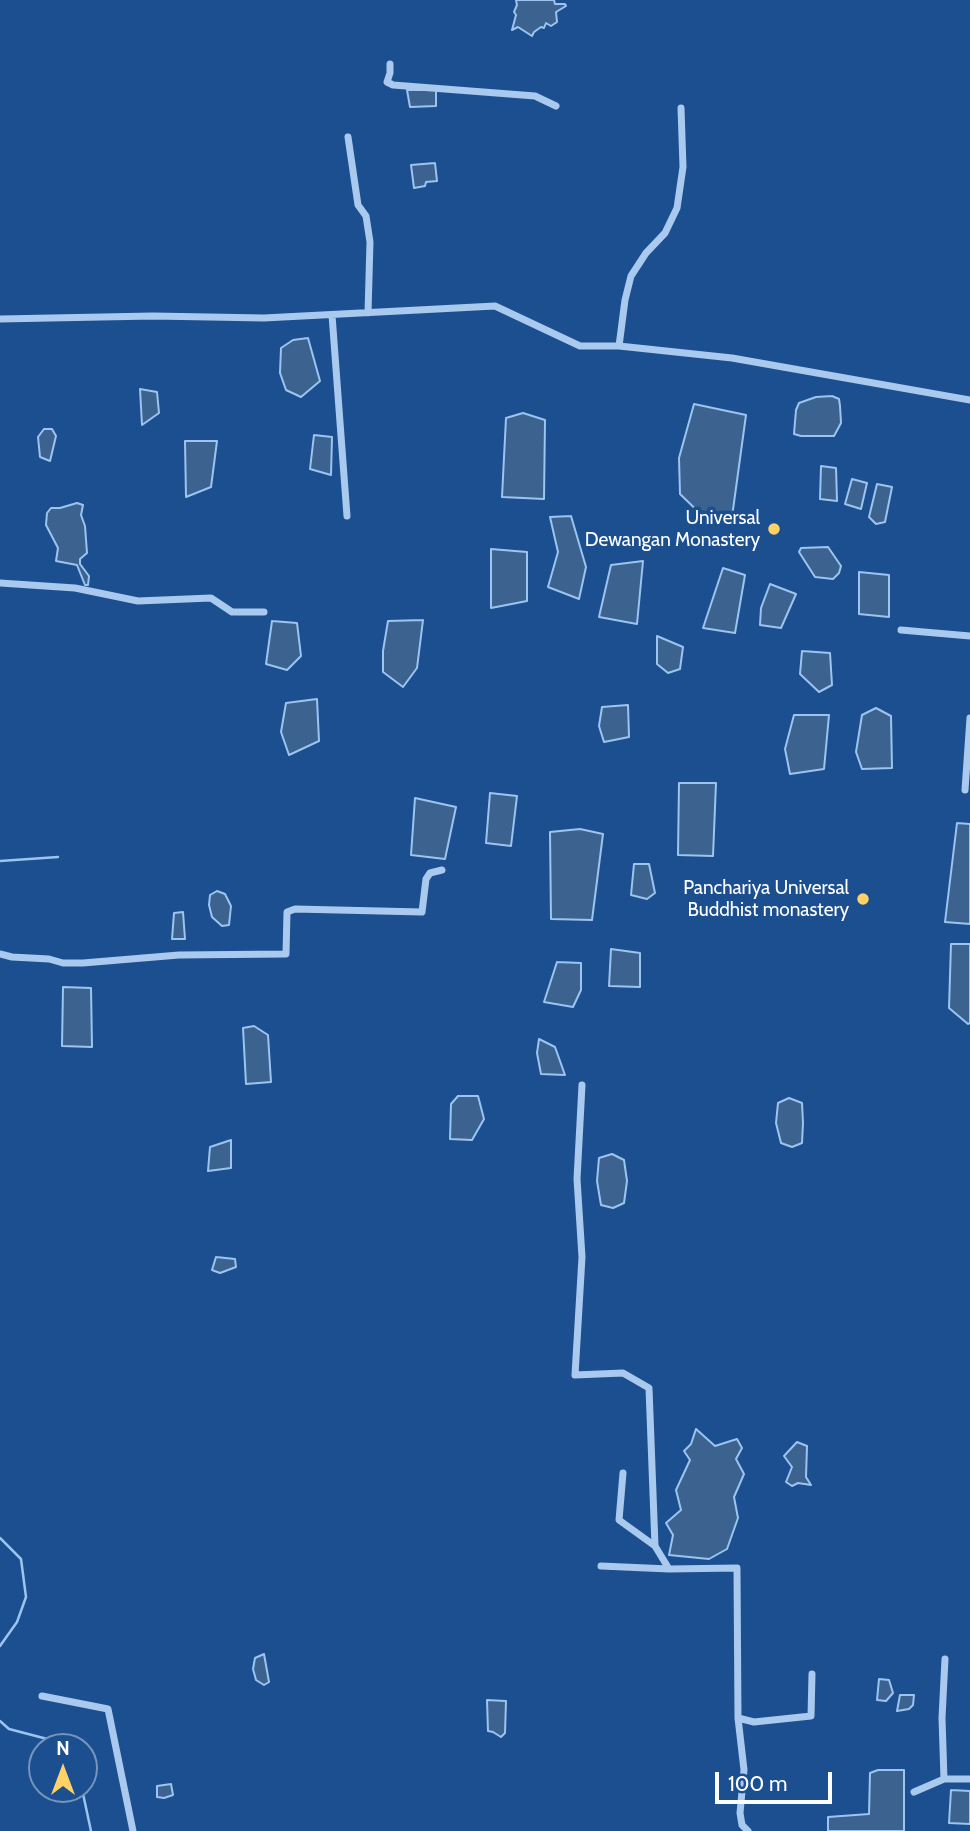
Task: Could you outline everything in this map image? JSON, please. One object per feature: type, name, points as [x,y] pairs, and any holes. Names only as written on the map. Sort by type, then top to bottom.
[{"type":"street","points":[[390,64],[387,82],[393,86],[535,96],[556,106]]},
{"type":"street","points":[[619,346],[631,276],[646,253],[665,233],[677,208],[683,167],[681,108]]},
{"type":"street","points":[[348,137],[358,205],[366,216],[370,242],[368,313]]},
{"type":"street","points":[[0,319],[153,316],[264,318],[495,306],[580,346],[619,346],[732,358],[970,400]]},
{"type":"street","points":[[332,315],[347,516]]},
{"type":"street","points":[[0,583],[75,588],[138,601],[211,598],[232,612],[264,612]]},
{"type":"street","points":[[901,630],[970,636]]},
{"type":"street","points":[[965,790],[970,718]]},
{"type":"street","points":[[0,954],[83,964],[179,955],[286,954],[287,912],[295,909],[422,912],[426,879],[430,873],[442,870]]},
{"type":"street","points":[[582,1085],[577,1179],[582,1256],[575,1374],[623,1373],[649,1388],[655,1546]]},
{"type":"street","points":[[623,1473],[619,1520],[655,1546],[668,1569]]},
{"type":"street","points":[[601,1566],[737,1568],[738,1718],[744,1770],[740,1813],[742,1825],[748,1831]]},
{"type":"street","points":[[944,1779],[942,1718],[945,1659]]},
{"type":"street","points":[[738,1718],[754,1722],[811,1716],[812,1674]]},
{"type":"street","points":[[42,1696],[108,1709],[133,1831]]},
{"type":"street","points":[[914,1792],[944,1779],[970,1779]]},
{"type":"water","points":[[516,0],[554,0],[555,4],[566,6],[556,12],[557,22],[551,26],[546,23],[544,28],[541,27],[532,36],[518,27],[512,30]]},
{"type":"water","points":[[407,90],[436,90],[436,106],[410,107]]},
{"type":"water","points":[[435,163],[437,181],[426,182],[425,186],[414,188],[411,165]]},
{"type":"water","points":[[308,338],[320,381],[301,397],[286,390],[280,373],[281,348],[293,340]]},
{"type":"water","points":[[140,389],[157,392],[159,413],[142,425]]},
{"type":"water","points":[[832,396],[839,399],[841,423],[834,436],[794,434],[799,403],[816,397]]},
{"type":"water","points":[[694,404],[746,415],[732,517],[711,524],[680,494],[679,458]]},
{"type":"water","points":[[523,413],[545,420],[544,499],[502,497],[506,418]]},
{"type":"water","points":[[44,429],[52,429],[56,436],[50,461],[40,457],[38,437]]},
{"type":"water","points":[[314,435],[332,437],[331,475],[310,469]]},
{"type":"water","points":[[185,441],[217,441],[211,487],[186,497]]},
{"type":"water","points":[[821,466],[836,468],[837,501],[820,499]]},
{"type":"water","points":[[852,479],[867,483],[861,509],[845,504]]},
{"type":"water","points":[[877,484],[892,487],[885,522],[876,524],[869,517]]},
{"type":"water","points":[[77,503],[83,505],[81,515],[85,526],[87,553],[80,559],[80,564],[89,576],[88,585],[85,585],[77,565],[56,561],[58,548],[46,525],[47,513],[51,508]]},
{"type":"water","points":[[571,516],[586,567],[579,599],[548,587],[558,552],[550,517]]},
{"type":"water","points":[[828,547],[841,566],[839,573],[833,579],[815,577],[799,552],[801,548]]},
{"type":"water","points":[[491,549],[527,552],[527,601],[491,608]]},
{"type":"water","points":[[643,561],[637,624],[599,617],[611,565]]},
{"type":"water","points":[[723,568],[745,575],[735,633],[703,628]]},
{"type":"water","points":[[859,572],[889,575],[889,617],[859,614]]},
{"type":"water","points":[[770,584],[796,594],[781,628],[760,625],[761,608]]},
{"type":"water","points":[[423,620],[417,668],[403,687],[383,672],[388,621]]},
{"type":"water","points":[[272,621],[297,623],[301,656],[287,670],[266,664]]},
{"type":"water","points":[[657,636],[683,647],[680,669],[668,673],[657,664]]},
{"type":"water","points":[[802,651],[830,653],[832,685],[819,692],[800,674]]},
{"type":"water","points":[[317,699],[319,741],[289,755],[281,732],[286,703]]},
{"type":"water","points":[[628,705],[629,737],[604,742],[599,726],[602,707]]},
{"type":"water","points":[[876,708],[891,716],[892,768],[862,769],[856,752],[862,715]]},
{"type":"water","points":[[794,715],[829,715],[824,769],[790,774],[785,749]]},
{"type":"water","points":[[679,783],[716,783],[713,856],[678,855]]},
{"type":"water","points":[[490,793],[517,796],[511,846],[486,843]]},
{"type":"water","points":[[415,798],[456,807],[445,859],[411,855]]},
{"type":"water","points":[[957,823],[970,824],[970,924],[945,922]]},
{"type":"water","points":[[580,829],[603,834],[592,920],[551,919],[550,832]]},
{"type":"water","points":[[634,864],[649,864],[655,893],[647,899],[631,895]]},
{"type":"water","points":[[217,891],[225,894],[231,906],[229,925],[222,926],[212,917],[210,895]]},
{"type":"water","points":[[183,912],[185,939],[172,939],[174,913]]},
{"type":"water","points":[[951,944],[970,944],[968,1024],[949,1008]]},
{"type":"water","points":[[611,949],[640,953],[640,987],[609,986]]},
{"type":"water","points":[[557,962],[581,963],[581,990],[573,1007],[544,1002]]},
{"type":"water","points":[[63,987],[91,988],[92,1047],[62,1046]]},
{"type":"water","points":[[254,1026],[268,1035],[271,1082],[246,1084],[243,1028]]},
{"type":"water","points":[[539,1039],[555,1047],[565,1075],[541,1074],[537,1053]]},
{"type":"water","points":[[458,1096],[478,1096],[484,1119],[472,1140],[450,1139],[451,1104]]},
{"type":"water","points":[[789,1098],[802,1103],[802,1143],[792,1147],[781,1143],[776,1123],[778,1103]]},
{"type":"water","points":[[231,1140],[231,1168],[208,1171],[210,1147]]},
{"type":"water","points":[[612,1154],[624,1160],[627,1181],[624,1203],[613,1208],[601,1205],[597,1181],[599,1158]]},
{"type":"water","points":[[216,1257],[235,1259],[236,1267],[220,1273],[212,1270]]},
{"type":"water","points":[[696,1429],[715,1446],[737,1439],[742,1448],[736,1459],[744,1474],[734,1497],[738,1518],[727,1549],[709,1559],[669,1555],[673,1535],[666,1523],[681,1510],[676,1490],[690,1460],[684,1451],[691,1444]]},
{"type":"water","points":[[797,1442],[807,1446],[806,1477],[811,1485],[798,1483],[792,1486],[786,1482],[792,1467],[784,1456]]},
{"type":"water","points":[[264,1654],[269,1682],[264,1685],[256,1680],[253,1669],[255,1658]]},
{"type":"water","points":[[879,1679],[889,1680],[893,1693],[886,1701],[877,1700]]},
{"type":"water","points":[[900,1695],[914,1695],[913,1705],[909,1709],[897,1711]]},
{"type":"water","points":[[487,1700],[506,1701],[505,1733],[501,1737],[488,1731]]},
{"type":"water","points":[[878,1770],[904,1770],[904,1831],[828,1831],[828,1817],[869,1814],[870,1773]]},
{"type":"water","points":[[171,1784],[173,1795],[157,1797],[157,1786]]},
{"type":"water","points":[[951,1790],[970,1791],[970,1824],[949,1823]]},
{"type":"waterway","points":[[0,861],[58,857]]},
{"type":"waterway","points":[[0,1538],[21,1559],[26,1597],[17,1622],[0,1646]]},
{"type":"waterway","points":[[0,1721],[9,1729],[28,1734]]},
{"type":"waterway","points":[[85,1803],[91,1831]]},
{"type":"place","name":"Universal Dewangan Monastery","points":[[774,529]]},
{"type":"place","name":"Panchariya Universal Buddhist monastery","points":[[863,899]]}]
